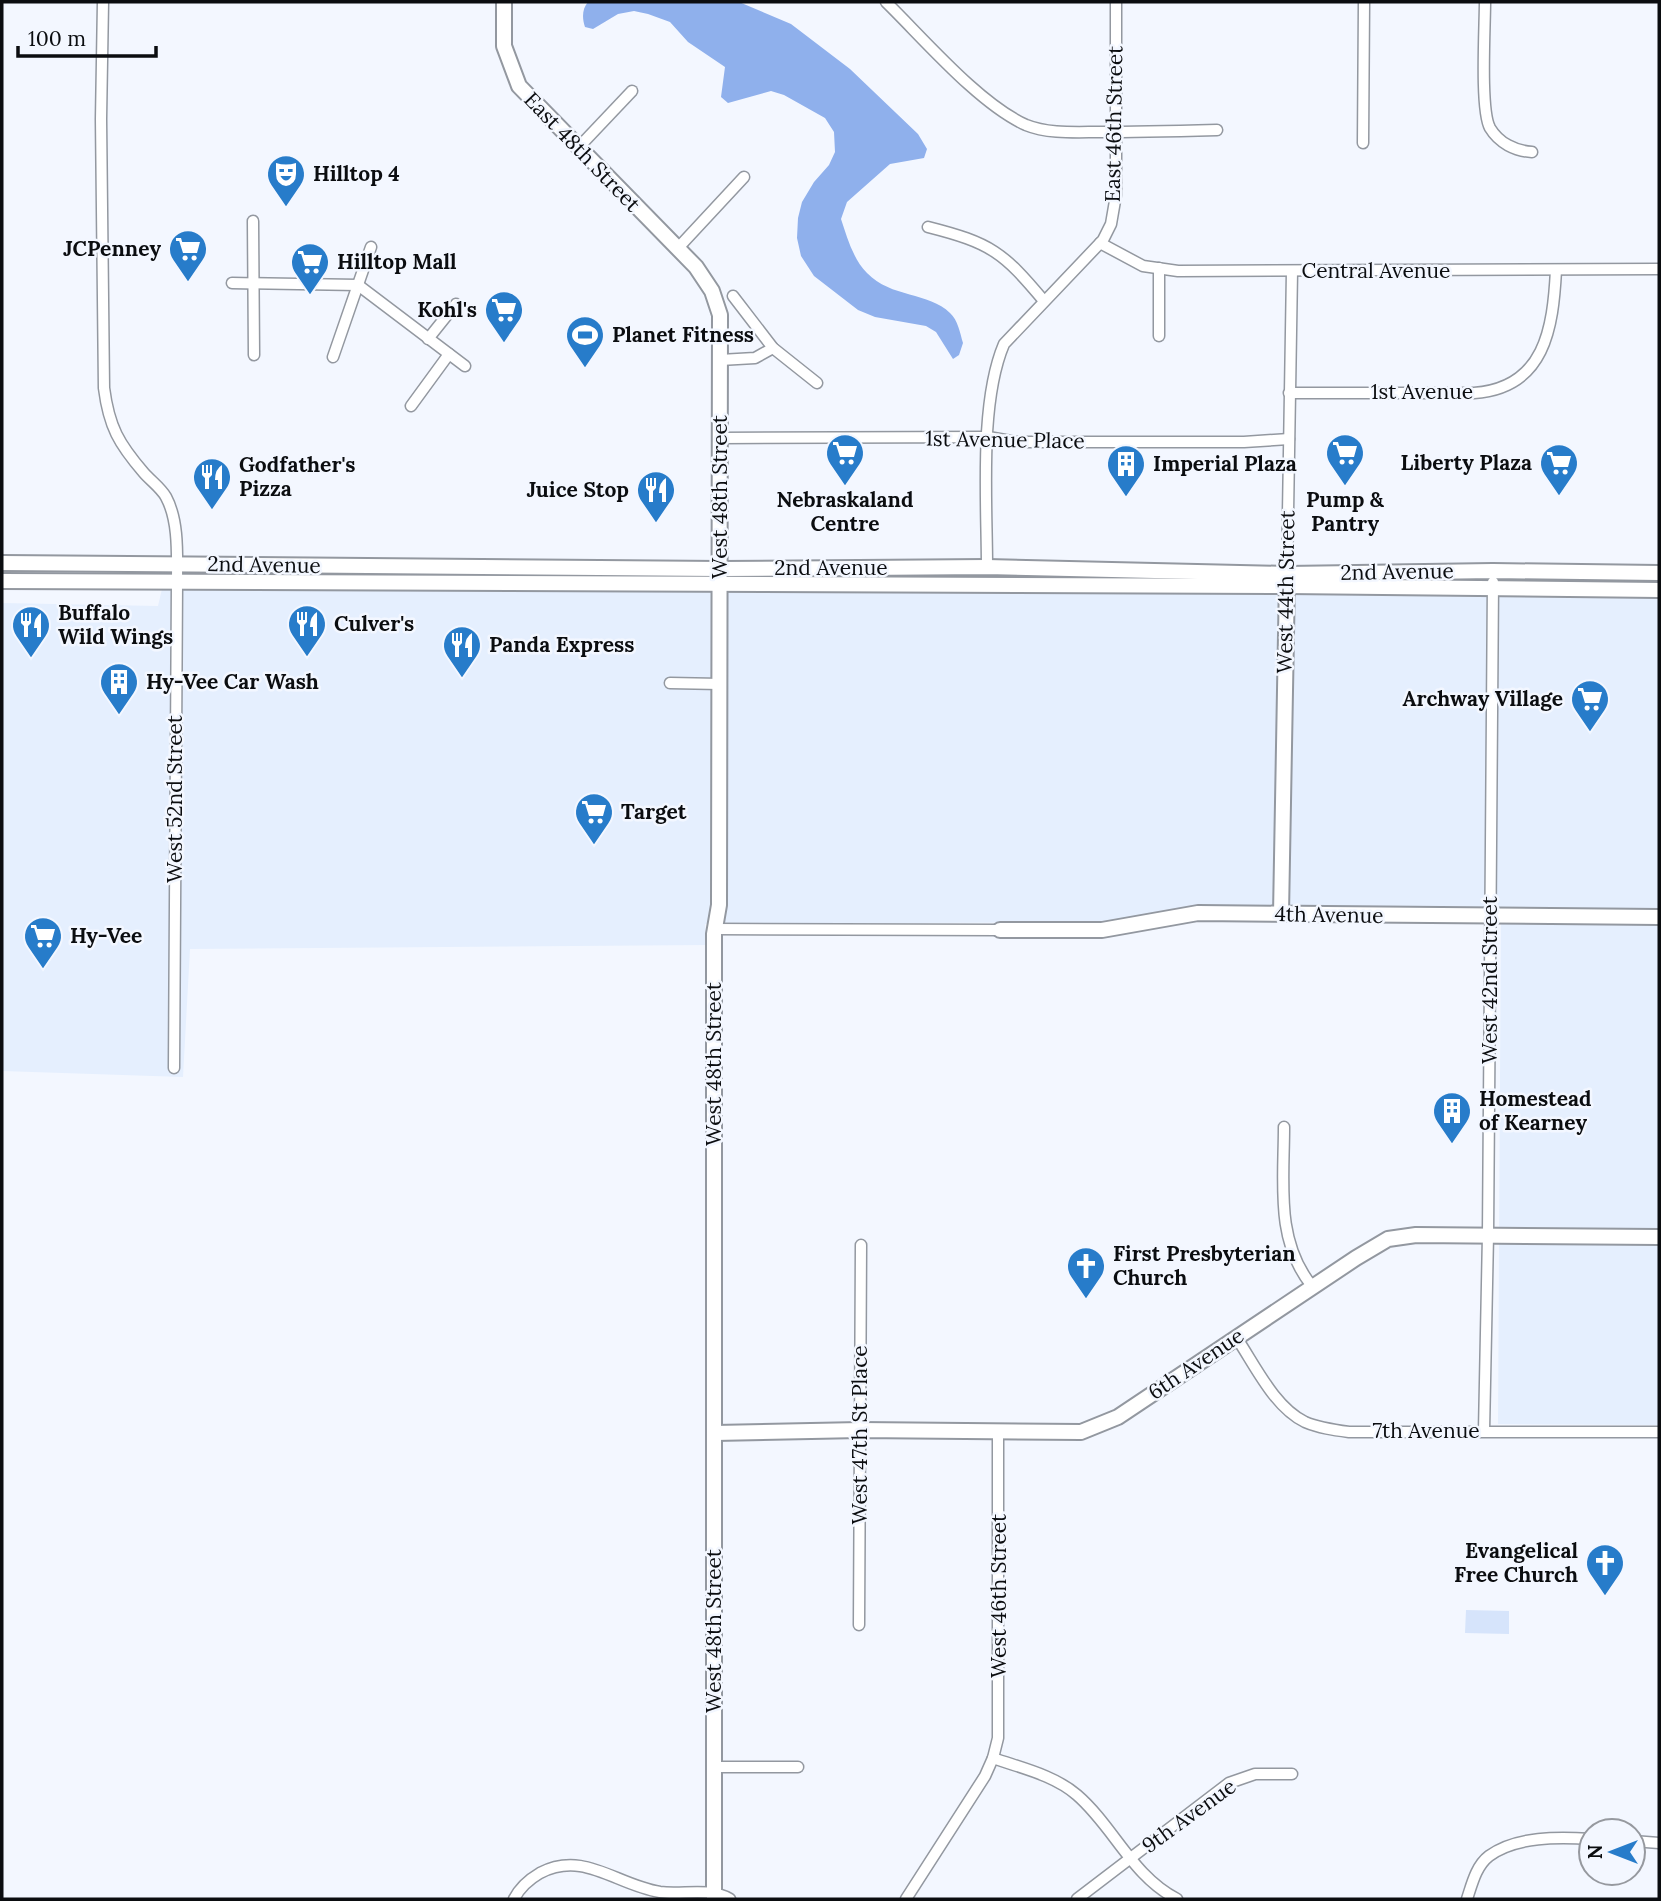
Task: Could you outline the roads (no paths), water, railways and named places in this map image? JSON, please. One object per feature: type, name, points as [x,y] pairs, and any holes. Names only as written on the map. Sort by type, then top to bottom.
[{"type":"street","name":"West 52nd Street","points":[[103,2],[102,216],[104,388],[107,414],[114,433],[130,457],[165,495],[173,513],[177,565],[174,1068]]},
{"type":"street","name":"East 48th Street","points":[[504,2],[504,46],[519,86],[678,248]]},
{"type":"street","points":[[886,2],[961,76],[1001,111],[1041,130],[1217,130]]},
{"type":"street","name":"East 46th Street","points":[[1100,243],[1111,224],[1116,195],[1116,2]]},
{"type":"street","points":[[1363,143],[1364,2]]},
{"type":"street","points":[[1485,2],[1484,95],[1489,127],[1502,141],[1518,151],[1532,152]]},
{"type":"street","points":[[578,148],[632,92]]},
{"type":"street","points":[[678,248],[744,177]]},
{"type":"street","points":[[253,221],[254,355]]},
{"type":"street","points":[[928,227],[970,237],[996,251],[1018,269],[1044,301]]},
{"type":"street","points":[[987,567],[988,437],[992,380],[996,363],[1004,344],[1100,243]]},
{"type":"street","name":"Central Avenue","points":[[1100,243],[1143,266],[1178,271],[1659,269]]},
{"type":"street","points":[[333,358],[371,247]]},
{"type":"street","name":"West 48th Street","points":[[678,248],[696,267],[712,291],[720,315],[719,905],[715,929],[714,1896]]},
{"type":"street","points":[[1159,268],[1159,337]]},
{"type":"street","name":"1st Avenue","points":[[1289,393],[1475,393],[1502,387],[1528,370],[1546,341],[1553,319],[1556,270]]},
{"type":"street","name":"West 44th Street","points":[[1281,914],[1292,271]]},
{"type":"street","points":[[232,283],[358,285],[465,366]]},
{"type":"street","points":[[733,296],[773,348],[817,383]]},
{"type":"street","points":[[428,339],[456,304]]},
{"type":"street","points":[[720,360],[755,358],[773,348]]},
{"type":"street","points":[[411,406],[449,354]]},
{"type":"street","name":"1st Avenue Place","points":[[720,438],[988,437],[1017,442],[1244,442],[1289,439]]},
{"type":"street","name":"2nd Avenue","points":[[2,563],[720,577],[987,567],[1287,580],[1659,590]]},
{"type":"street","name":"2nd Avenue","points":[[2,581],[720,577],[1287,580],[1493,571],[1659,573]]},
{"type":"street","name":"West 42nd Street","points":[[1484,1431],[1493,571]]},
{"type":"street","points":[[670,683],[720,684]]},
{"type":"street","name":"4th Avenue","points":[[1000,930],[1102,930],[1198,913],[1659,917]]},
{"type":"street","points":[[715,929],[1000,930]]},
{"type":"street","points":[[1284,1127],[1284,1218],[1300,1271],[1312,1286]]},
{"type":"street","name":"6th Avenue","points":[[715,1433],[860,1430],[1081,1432],[1118,1417],[1312,1286],[1388,1239],[1416,1235],[1659,1237]]},
{"type":"street","name":"West 47th St Place","points":[[859,1625],[861,1244]]},
{"type":"street","name":"7th Avenue","points":[[1236,1337],[1282,1405],[1304,1422],[1326,1429],[1349,1432],[1659,1433]]},
{"type":"street","name":"West 46th Street","points":[[906,1899],[985,1776],[993,1758],[1000,1720],[998,1432]]},
{"type":"street","points":[[993,1758],[1044,1776],[1076,1794],[1149,1881],[1177,1899]]},
{"type":"street","points":[[714,1768],[798,1767]]},
{"type":"street","name":"9th Avenue","points":[[1077,1899],[1229,1783],[1255,1774],[1292,1774]]},
{"type":"street","points":[[1467,1899],[1475,1875],[1488,1856],[1519,1842],[1577,1840]]},
{"type":"street","points":[[514,1899],[528,1881],[556,1866],[571,1863],[660,1892],[730,1899]]},
{"type":"water","points":[[588,2],[739,2],[791,24],[850,69],[918,134],[927,149],[924,158],[890,164],[847,202],[841,219],[848,240],[862,267],[877,281],[898,291],[932,301],[953,316],[963,343],[959,355],[953,359],[936,332],[926,326],[875,317],[858,310],[814,276],[801,256],[797,238],[802,202],[829,165],[835,152],[834,132],[825,118],[784,95],[771,91],[728,103],[721,97],[725,67],[688,42],[670,22],[634,11],[618,14],[593,29],[585,27],[583,20]]},
{"type":"place","name":"Hilltop 4","points":[[286,208]]},
{"type":"place","name":"JCPenney","points":[[188,283]]},
{"type":"place","name":"Hilltop Mall","points":[[310,296]]},
{"type":"place","name":"Kohl's","points":[[504,344]]},
{"type":"place","name":"Planet Fitness","points":[[585,369]]},
{"type":"place","name":"Nebraskaland Centre","points":[[845,487]]},
{"type":"place","name":"Pump & Pantry","points":[[1345,487]]},
{"type":"place","name":"Liberty Plaza","points":[[1559,497]]},
{"type":"place","name":"Imperial Plaza","points":[[1126,498]]},
{"type":"place","name":"Godfather's Pizza","points":[[212,511]]},
{"type":"place","name":"Juice Stop","points":[[656,524]]},
{"type":"place","name":"Culver's","points":[[307,658]]},
{"type":"place","name":"Buffalo Wild Wings","points":[[31,659]]},
{"type":"place","name":"Panda Express","points":[[462,679]]},
{"type":"place","name":"Hy-Vee Car Wash","points":[[119,716]]},
{"type":"place","name":"Archway Village","points":[[1590,733]]},
{"type":"place","name":"Target","points":[[594,846]]},
{"type":"place","name":"Hy-Vee","points":[[43,970]]},
{"type":"place","name":"Homestead of Kearney","points":[[1452,1145]]},
{"type":"place","name":"First Presbyterian Church","points":[[1086,1300]]},
{"type":"place","name":"Evangelical Free Church","points":[[1605,1597]]}]
